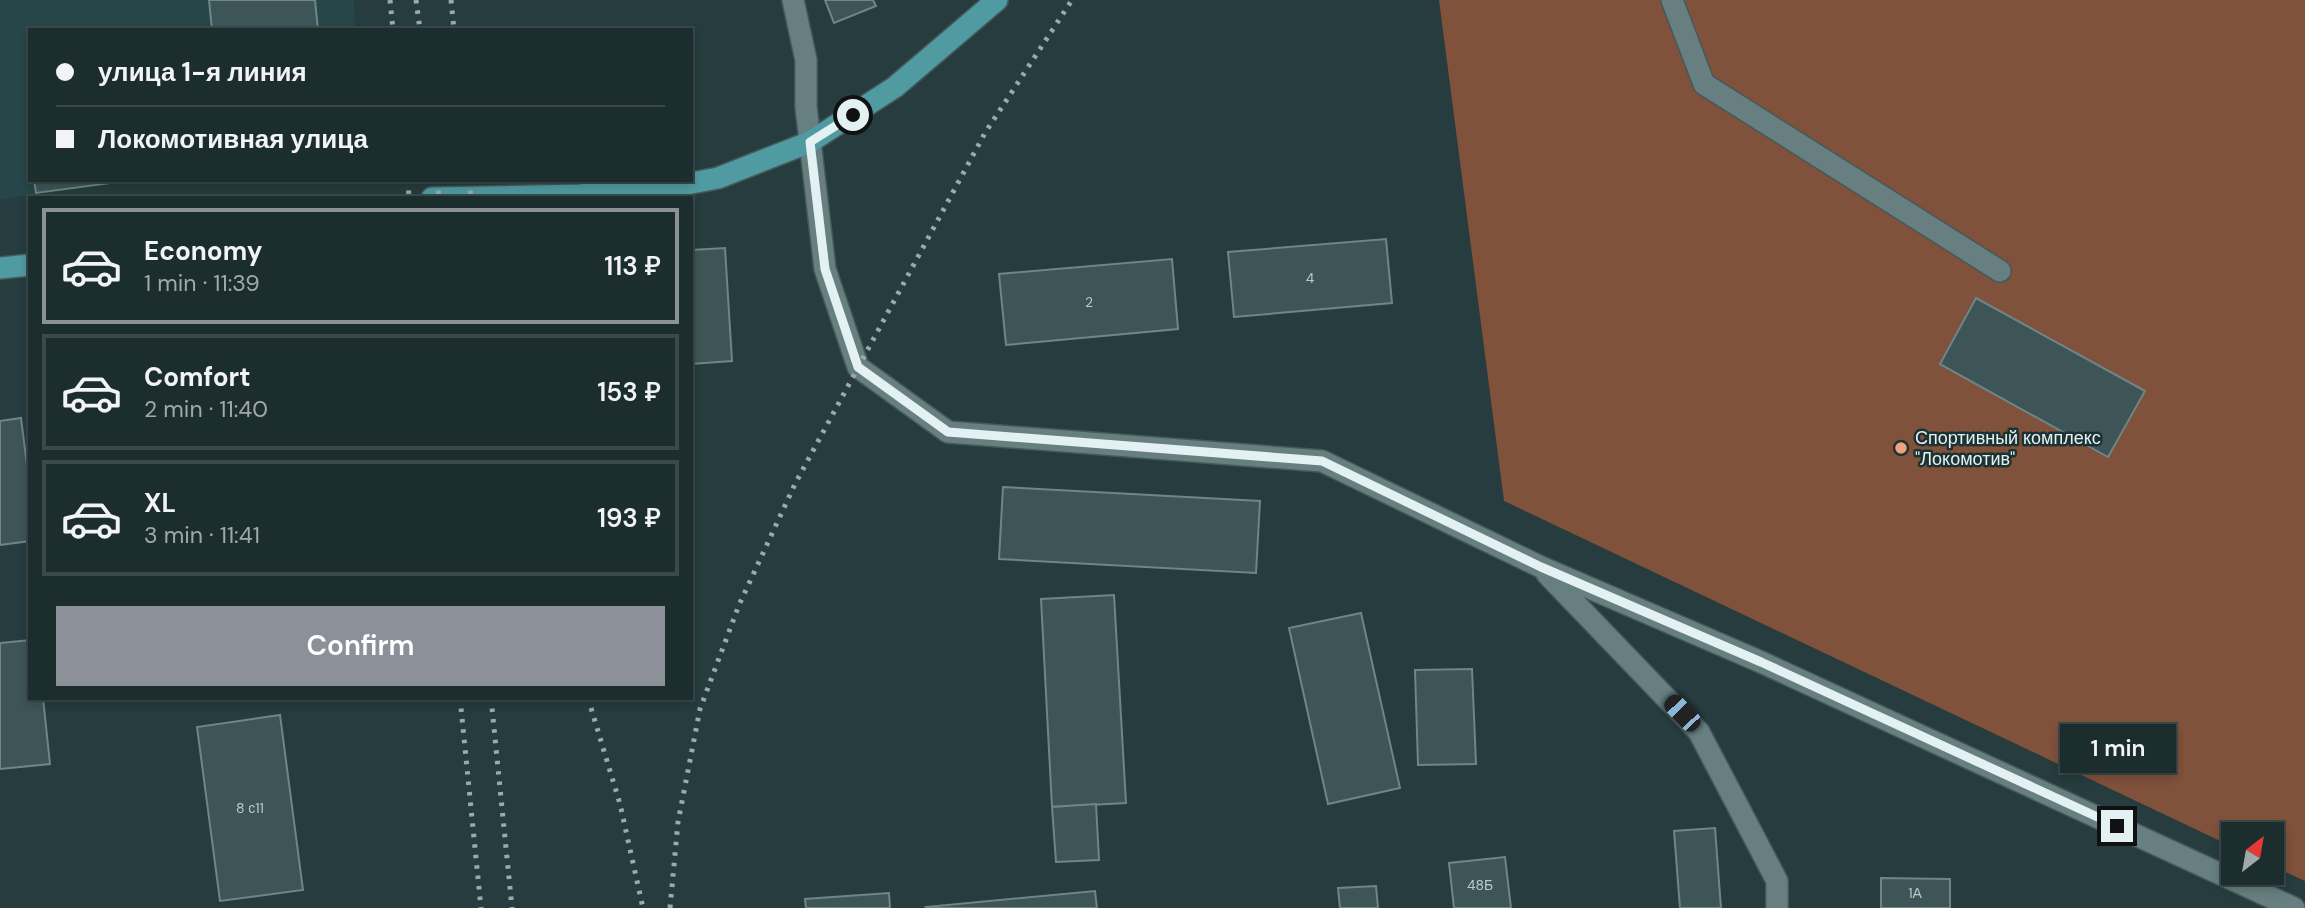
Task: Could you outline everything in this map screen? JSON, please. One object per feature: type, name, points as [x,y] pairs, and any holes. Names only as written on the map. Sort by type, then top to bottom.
[{"type":"main road","points":[[530,196],[579,195],[671,187],[718,178],[810,142],[895,87],[998,0]]},
{"type":"main road","points":[[0,268],[28,265]]},
{"type":"street","points":[[793,0],[806,60],[806,107],[825,269],[858,367],[948,432],[1322,461],[1541,567],[1761,662],[2294,908]]},
{"type":"street","points":[[1672,0],[1704,85],[2000,271]]},
{"type":"street","points":[[1541,567],[1699,732],[1777,881],[1777,908]]},
{"type":"shaded area","points":[[0,0],[354,0],[355,28],[28,28],[28,182],[105,182],[0,200]]},
{"type":"shaded area","name":"Спортивный комплекс \"Локомотив\"","points":[[1439,0],[2305,0],[2305,881],[2284,871],[2284,822],[2221,822],[2221,841],[1504,501]]},
{"type":"building","points":[[209,0],[315,0],[318,28],[212,28]]},
{"type":"building","points":[[825,0],[873,0],[876,6],[834,23]]},
{"type":"building","points":[[34,182],[111,183],[36,193]]},
{"type":"building","points":[[1386,239],[1392,303],[1234,317],[1228,252]]},
{"type":"building","points":[[725,248],[732,361],[693,364],[693,250]]},
{"type":"building","points":[[1172,259],[1178,329],[1006,345],[999,274]]},
{"type":"building","points":[[1976,298],[2145,391],[2108,457],[1940,364]]},
{"type":"building","points":[[21,418],[28,473],[28,541],[0,545],[0,421]]},
{"type":"building","points":[[1003,487],[1260,501],[1256,573],[999,559]]},
{"type":"building","points":[[1114,595],[1126,803],[1052,807],[1041,599]]},
{"type":"building","points":[[1361,613],[1400,788],[1328,804],[1289,628]]},
{"type":"building","points":[[28,640],[28,700],[43,700],[50,764],[0,769],[0,643]]},
{"type":"building","points":[[1472,669],[1476,764],[1418,765],[1415,670]]},
{"type":"building","points":[[280,715],[303,890],[220,901],[197,727]]},
{"type":"building","points":[[1096,804],[1099,860],[1056,862],[1052,807]]},
{"type":"building","points":[[1715,828],[1721,908],[1680,908],[1674,831]]},
{"type":"building","points":[[1505,857],[1511,908],[1454,908],[1449,863]]},
{"type":"building","points":[[1881,878],[1950,879],[1950,908],[1881,908]]},
{"type":"building","points":[[1376,886],[1378,908],[1340,908],[1338,888]]},
{"type":"building","points":[[1095,891],[1097,908],[926,907]]},
{"type":"building","points":[[889,893],[890,908],[806,908],[805,899]]},
{"type":"railway","points":[[390,0],[393,28]]},
{"type":"railway","points":[[416,0],[420,28]]},
{"type":"railway","points":[[451,0],[454,28]]},
{"type":"railway","points":[[670,908],[678,822],[700,709],[739,605],[795,484],[985,133],[1072,0]]},
{"type":"railway","points":[[408,182],[409,196]]},
{"type":"railway","points":[[437,182],[439,196]]},
{"type":"railway","points":[[469,182],[471,196]]},
{"type":"railway","points":[[460,700],[481,908]]},
{"type":"railway","points":[[491,700],[512,908]]},
{"type":"railway","points":[[589,700],[620,804],[643,908]]},
{"type":"place","name":"Спортивный комплекс \"Локомотив\"","points":[[1901,448]]},
{"type":"route","points":[[853,115],[810,142],[825,269],[858,367],[948,432],[1322,461],[1541,567],[1761,662],[2117,826]]}]
